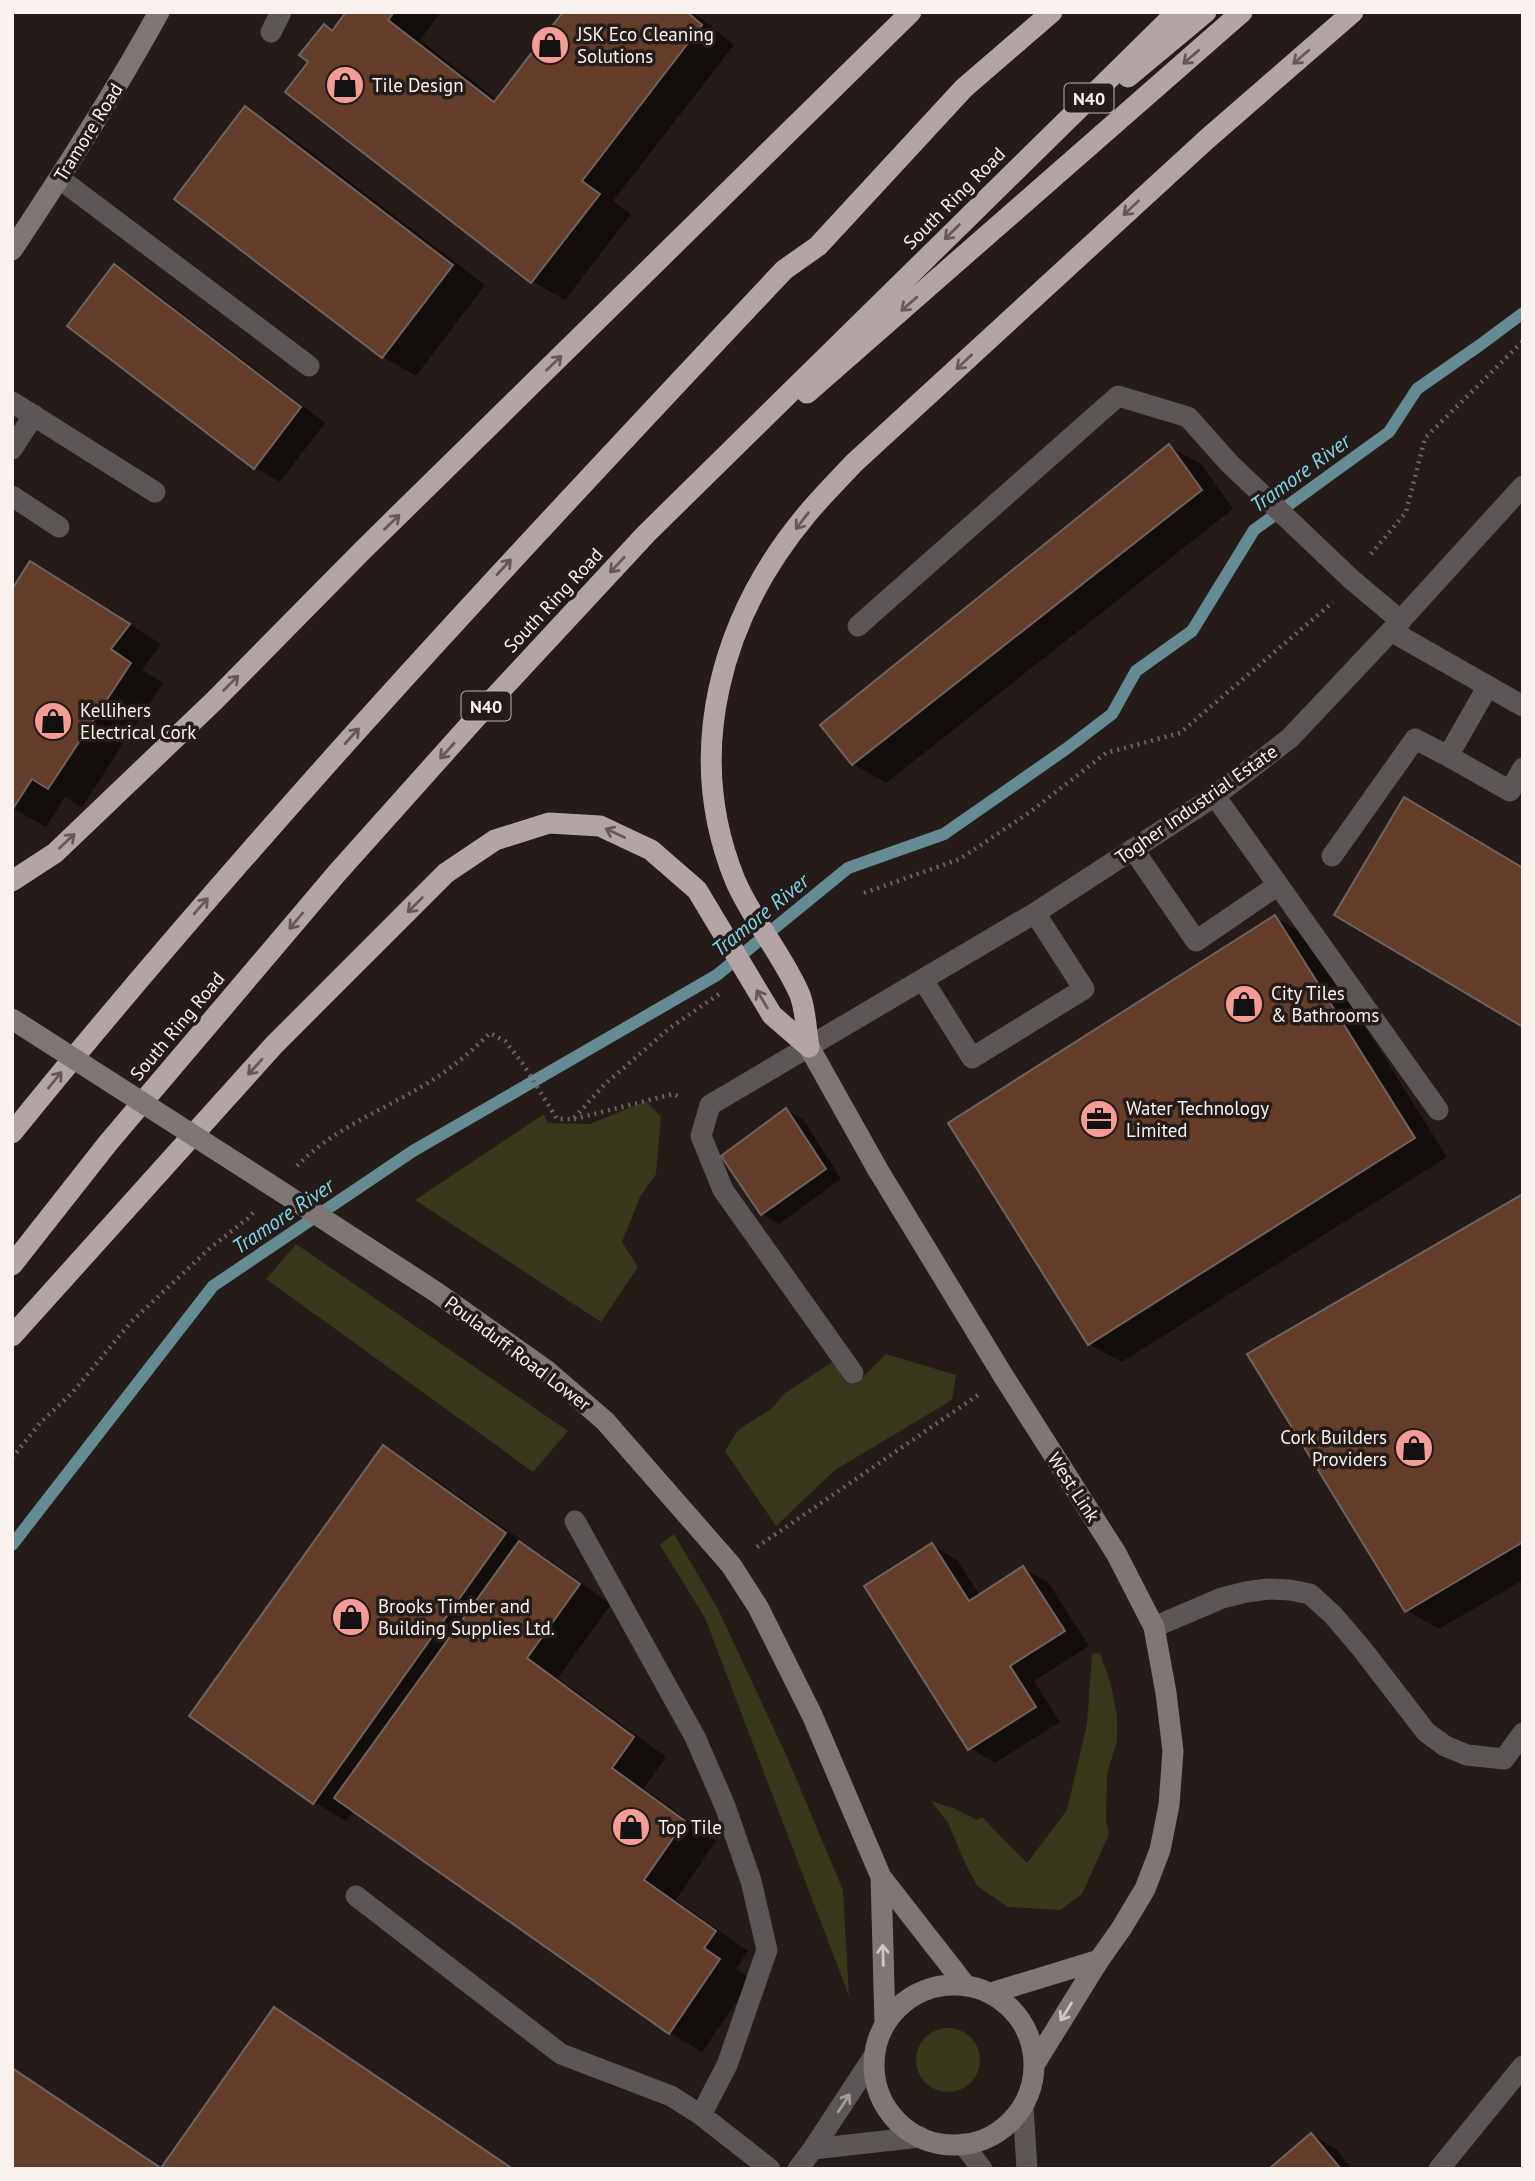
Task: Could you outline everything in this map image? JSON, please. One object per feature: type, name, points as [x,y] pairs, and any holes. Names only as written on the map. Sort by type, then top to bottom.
[{"type":"highway","points":[[12,881],[55,852],[214,701],[362,551],[911,12]]},
{"type":"highway","points":[[12,1133],[260,837],[518,551],[784,270],[818,246],[964,88],[1040,12]]},
{"type":"highway","points":[[964,88],[1052,12]]},
{"type":"highway","name":"South Ring Road","points":[[12,1265],[108,1143],[337,873],[490,702],[646,534],[1177,12]]},
{"type":"highway","points":[[1000,184],[1206,12]]},
{"type":"highway","points":[[646,534],[1242,12]]},
{"type":"highway","points":[[809,1047],[801,997],[735,880],[713,795],[712,760],[718,688],[742,617],[777,557],[806,515],[854,463],[1207,139],[1353,12]]},
{"type":"highway","points":[[12,1336],[274,1045],[446,873],[495,840],[549,823],[600,827],[651,850],[697,890],[772,1015],[809,1047]]},
{"type":"street","name":"Tramore Road","points":[[12,250],[60,179],[159,12]]},
{"type":"street","points":[[271,32],[281,12]]},
{"type":"street","points":[[60,179],[309,366]]},
{"type":"street","points":[[858,626],[1118,396],[1188,417],[1240,474],[1345,573],[1396,626],[1523,706]]},
{"type":"street","points":[[12,402],[155,492]]},
{"type":"street","points":[[12,449],[34,415]]},
{"type":"street","name":"Togher Industrial Estate","points":[[710,1105],[1035,913],[1215,796],[1290,738],[1523,486]]},
{"type":"street","points":[[12,496],[59,527]]},
{"type":"street","points":[[1448,756],[1488,686]]},
{"type":"street","points":[[1332,856],[1415,739],[1510,791],[1523,768]]},
{"type":"street","points":[[1215,796],[1438,1110]]},
{"type":"street","points":[[1133,849],[1196,941],[1278,885]]},
{"type":"street","points":[[923,980],[972,1058],[1084,989],[1035,913]]},
{"type":"street","name":"Pouladuff Road Lower","points":[[12,1019],[436,1292],[546,1370],[605,1421],[731,1565],[758,1607],[812,1715],[881,1877],[966,1986]]},
{"type":"street","name":"West Link","points":[[809,1047],[878,1170],[1004,1377],[1116,1553],[1154,1627],[1173,1751],[1169,1805],[1160,1850],[1145,1889],[1034,2065]]},
{"type":"street","points":[[710,1105],[701,1136],[723,1190],[853,1373]]},
{"type":"street","points":[[575,1521],[695,1737],[725,1807],[751,1881],[767,1950],[727,2065],[701,2115]]},
{"type":"street","points":[[1154,1627],[1222,1598],[1246,1592],[1268,1589],[1310,1594],[1362,1648],[1426,1732],[1446,1746],[1466,1755],[1513,1759],[1523,1733]]},
{"type":"street","name":"Pouladuff Road Lower","points":[[881,1877],[885,2024]]},
{"type":"street","points":[[356,1896],[561,2054],[671,2096],[701,2115],[770,2169]]},
{"type":"street","points":[[990,1993],[1099,1960]]},
{"type":"street","name":"Pouladuff Road Lower","points":[[942,1985],[966,1986],[990,1993],[1009,2006],[1023,2023],[1031,2043],[1034,2065],[1031,2086],[1023,2106],[1007,2125],[986,2138],[963,2144],[941,2144],[920,2137],[899,2123],[884,2104],[876,2081],[874,2056],[885,2024],[900,2005],[919,1992],[942,1985]]},
{"type":"street","points":[[798,2169],[874,2056]]},
{"type":"street","points":[[1439,2169],[1523,2066]]},
{"type":"street","name":"Pouladuff Road Lower","points":[[1023,2106],[1027,2169]]},
{"type":"street","points":[[813,2149],[920,2137]]},
{"type":"street","points":[[963,2144],[982,2169]]},
{"type":"path","points":[[864,893],[960,859],[1030,812],[1106,753],[1180,733],[1331,604],[1345,573],[1406,512],[1425,438],[1523,341]]},
{"type":"path","points":[[573,1119],[606,1084],[671,1027],[728,988]]},
{"type":"path","points":[[292,1171],[347,1127],[424,1086],[470,1054],[490,1033],[505,1041],[523,1064],[557,1119],[573,1119],[673,1094],[710,1105]]},
{"type":"path","points":[[12,1458],[40,1423],[72,1393],[131,1322],[210,1248],[256,1210]]},
{"type":"path","points":[[731,1565],[1004,1377]]},
{"type":"green space","points":[[646,1101],[661,1117],[656,1174],[640,1197],[622,1242],[638,1267],[601,1322],[415,1200],[544,1114],[548,1123],[590,1124]]},
{"type":"green space","points":[[296,1244],[568,1431],[533,1472],[266,1279]]},
{"type":"green space","points":[[886,1354],[956,1375],[952,1400],[835,1470],[776,1526],[725,1451],[738,1430],[771,1409],[785,1393],[834,1361],[855,1385]]},
{"type":"green space","points":[[674,1534],[718,1609],[787,1757],[843,1890],[849,1996],[705,1618],[660,1545]]},
{"type":"green space","points":[[1100,1653],[1111,1685],[1117,1716],[1117,1742],[1107,1773],[1106,1820],[1109,1834],[1082,1894],[1060,1910],[1008,1907],[977,1886],[948,1823],[931,1801],[977,1820],[982,1817],[1027,1863],[1067,1810],[1087,1724],[1092,1654]]},
{"type":"green space","points":[[948,2028],[966,2034],[974,2042],[980,2060],[974,2078],[966,2086],[948,2092],[930,2086],[922,2078],[916,2060],[922,2042],[930,2034]]},
{"type":"building","points":[[346,12],[394,12],[388,20],[494,102],[563,12],[687,12],[702,25],[582,181],[600,194],[531,283],[285,92],[308,62],[299,55],[324,24],[332,31]]},
{"type":"building","points":[[245,106],[453,265],[382,358],[174,199]]},
{"type":"building","points":[[114,264],[301,407],[254,469],[67,326]]},
{"type":"building","points":[[1169,444],[1202,490],[852,765],[820,725]]},
{"type":"building","name":"Kellihers Electrical Cork","points":[[30,561],[130,624],[111,649],[131,663],[48,789],[32,779],[12,810],[12,585],[14,586]]},
{"type":"building","points":[[1404,797],[1523,868],[1523,1027],[1334,915]]},
{"type":"building","points":[[1275,915],[1415,1138],[1088,1345],[948,1123]]},
{"type":"building","points":[[786,1108],[826,1169],[761,1215],[721,1156]]},
{"type":"building","name":"Cork Builders Providers","points":[[1523,1194],[1523,1542],[1405,1612],[1247,1354]]},
{"type":"building","points":[[383,1445],[506,1533],[313,1804],[189,1716]]},
{"type":"building","points":[[519,1541],[580,1584],[527,1658],[634,1737],[612,1768],[685,1821],[644,1880],[716,1931],[704,1948],[720,1959],[669,2034],[334,1798]]},
{"type":"building","points":[[932,1543],[969,1601],[1023,1566],[1065,1631],[1010,1666],[1036,1707],[968,1750],[864,1586]]},
{"type":"building","points":[[274,2007],[513,2169],[12,2169],[12,2068],[161,2168]]},
{"type":"building","points":[[1311,2133],[1341,2169],[1269,2169]]},
{"type":"waterway","name":"Tramore River","points":[[12,1545],[213,1286],[413,1151],[717,975],[848,868],[944,834],[1066,749],[1112,714],[1136,671],[1192,631],[1254,530],[1389,432],[1417,389],[1523,313]]},
{"type":"place","name":"JSK Eco Cleaning Solutions","points":[[550,45]]},
{"type":"place","name":"Tile Design","points":[[345,85]]},
{"type":"place","name":"Kellihers Electrical Cork","points":[[53,721]]},
{"type":"place","name":"City Tiles & Bathrooms","points":[[1244,1004]]},
{"type":"place","name":"Water Technology Limited","points":[[1099,1119]]},
{"type":"place","name":"Cork Builders Providers","points":[[1414,1448]]},
{"type":"place","name":"Brooks Timber and Building Supplies Ltd.","points":[[351,1617]]},
{"type":"place","name":"Top Tile","points":[[631,1827]]}]
